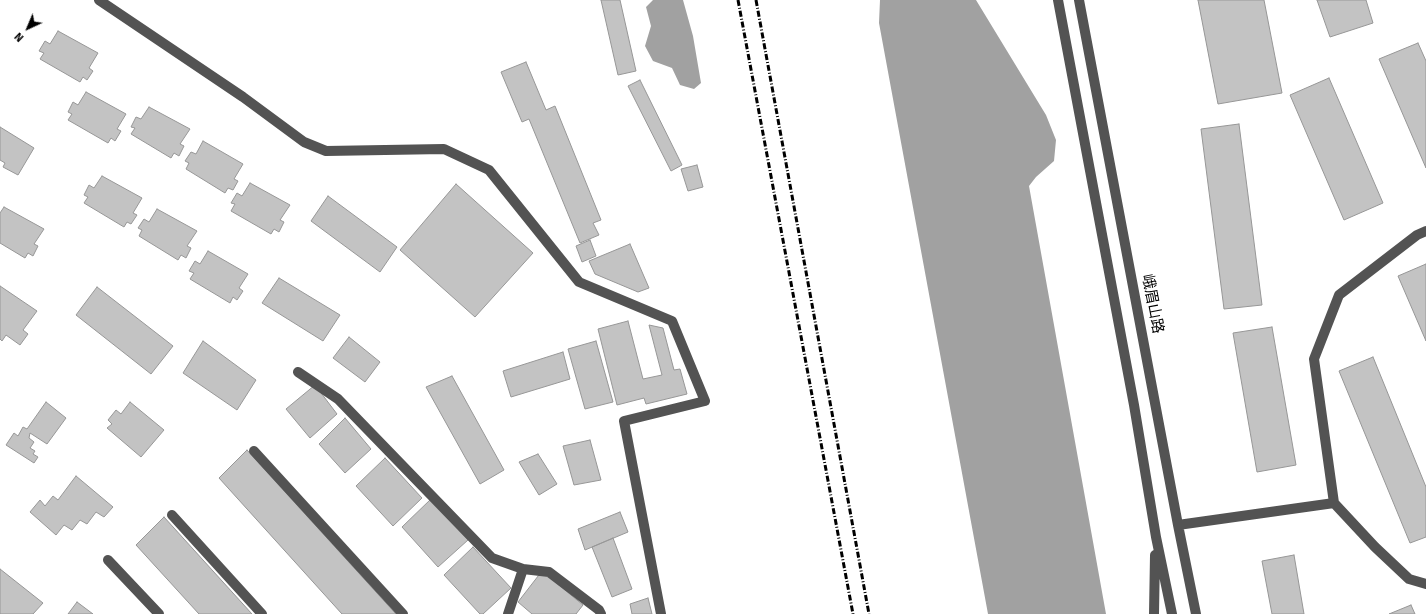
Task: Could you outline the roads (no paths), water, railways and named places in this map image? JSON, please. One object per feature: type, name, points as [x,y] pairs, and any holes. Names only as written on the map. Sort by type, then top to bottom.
[{"type":"street","points":[[99,0],[243,97],[304,142],[326,151],[444,149],[489,170],[579,282],[672,322],[705,401],[624,421],[661,614]]},
{"type":"street","points":[[1058,0],[1134,405],[1156,536],[1172,614]]},
{"type":"street","name":"峨眉山路","points":[[1079,0],[1196,614]]},
{"type":"street","points":[[1426,231],[1417,235],[1339,295],[1314,359],[1334,504],[1375,547],[1409,579],[1426,584]]},
{"type":"street","points":[[298,372],[338,399],[492,558],[523,569],[549,572],[599,610],[601,614]]},
{"type":"street","points":[[254,451],[403,614]]},
{"type":"street","points":[[1178,525],[1334,504]]},
{"type":"street","points":[[172,515],[262,614]]},
{"type":"street","points":[[1154,614],[1156,536]]},
{"type":"street","points":[[108,560],[159,614]]},
{"type":"street","points":[[508,614],[523,569]]},
{"type":"railway","points":[[738,0],[853,614]]},
{"type":"railway","points":[[756,0],[869,614]]}]
